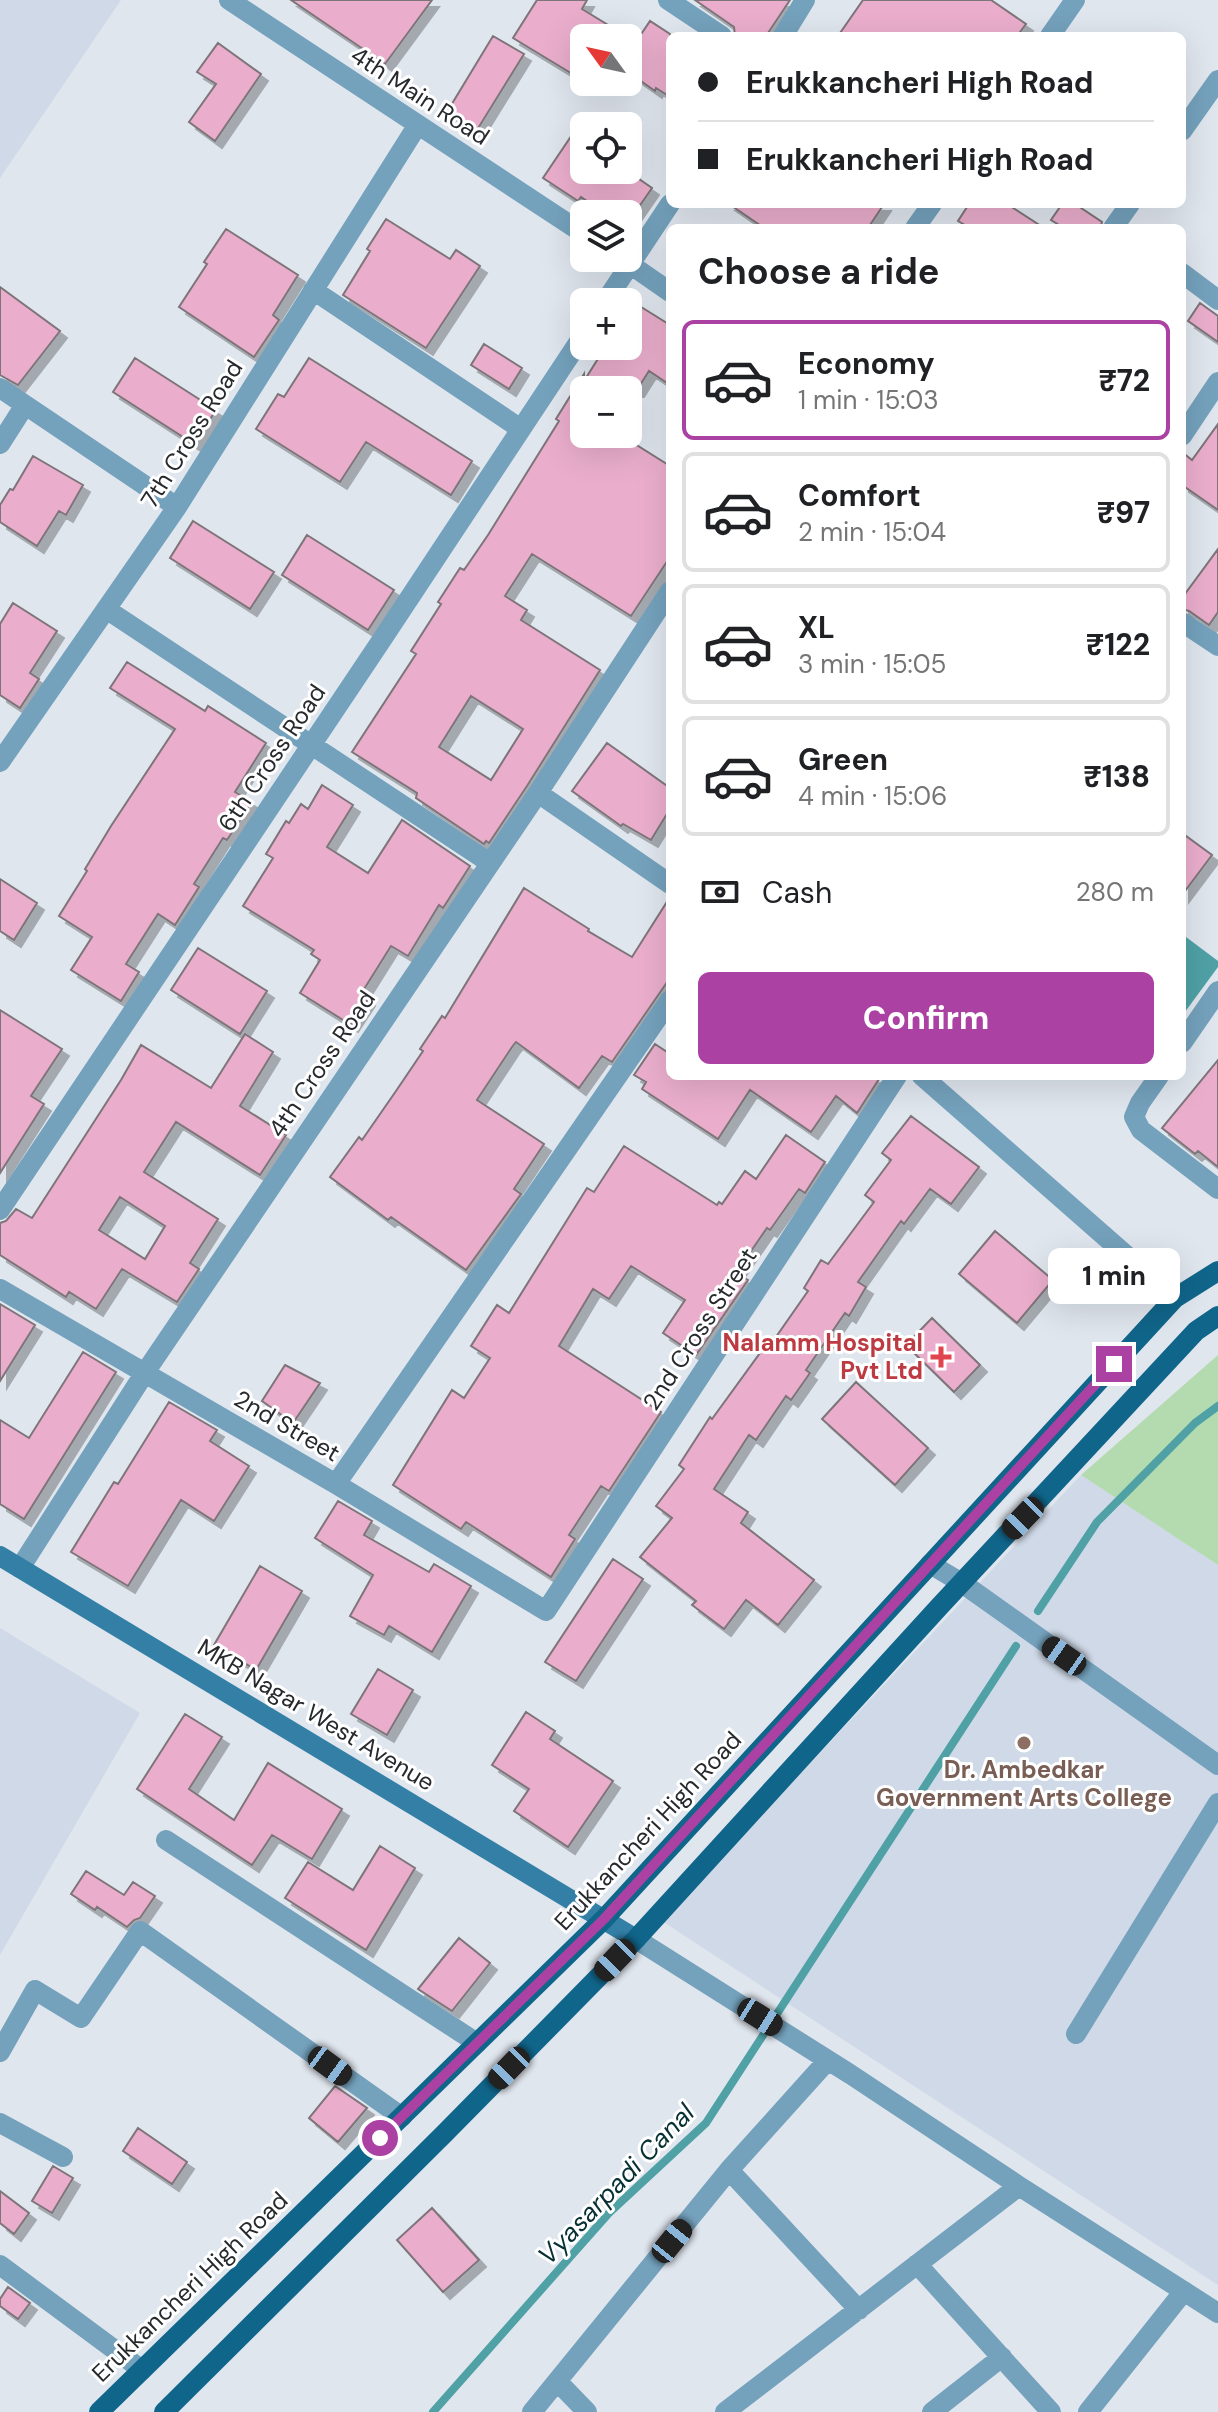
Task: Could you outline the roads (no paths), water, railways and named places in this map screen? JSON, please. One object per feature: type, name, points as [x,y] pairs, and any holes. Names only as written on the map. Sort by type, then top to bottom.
[{"type":"main road","name":"Erukkancheri High Road","points":[[99,2412],[604,1919],[1175,1298],[1218,1271]]},
{"type":"main road","points":[[164,2412],[636,1939],[1196,1331],[1218,1316]]},
{"type":"main road","name":"MKB Nagar West Avenue","points":[[0,1556],[636,1939]]},
{"type":"street","name":"4th Main Road","points":[[229,0],[570,225]]},
{"type":"street","points":[[668,0],[716,32]]},
{"type":"street","points":[[785,32],[805,0]]},
{"type":"street","points":[[1052,32],[1068,2]]},
{"type":"street","points":[[1186,125],[1218,80]]},
{"type":"street","name":"7th Cross Road","points":[[0,762],[177,507],[417,126]]},
{"type":"street","points":[[642,239],[667,208]]},
{"type":"street","points":[[641,272],[666,289]]},
{"type":"street","points":[[1186,276],[1218,300]]},
{"type":"street","points":[[313,290],[521,429]]},
{"type":"street","name":"6th Cross Road","points":[[0,1210],[570,355]]},
{"type":"street","points":[[1186,430],[1218,382]]},
{"type":"street","points":[[0,388],[177,507]]},
{"type":"street","points":[[0,444],[25,405]]},
{"type":"street","name":"4th Cross Road","points":[[20,1568],[144,1374],[538,793],[666,597]]},
{"type":"street","points":[[106,609],[490,863]]},
{"type":"street","points":[[1186,625],[1218,646]]},
{"type":"street","points":[[538,793],[666,874]]},
{"type":"street","points":[[1186,1037],[1218,991]]},
{"type":"street","points":[[336,1484],[666,1006]]},
{"type":"street","name":"2nd Cross Street","points":[[546,1611],[894,1080]]},
{"type":"street","points":[[927,1080],[1175,1298]]},
{"type":"street","points":[[1156,1080],[1134,1117],[1141,1130],[1218,1189]]},
{"type":"street","name":"2nd Street","points":[[0,1289],[336,1484],[546,1611]]},
{"type":"street","points":[[930,1564],[962,1583],[1218,1765]]},
{"type":"street","points":[[1076,2034],[1218,1803]]},
{"type":"street","points":[[166,1840],[477,2043]]},
{"type":"street","points":[[0,2052],[35,1990],[81,2018],[140,1931],[402,2117]]},
{"type":"street","points":[[636,1939],[1218,2313]]},
{"type":"street","points":[[532,2412],[729,2170],[828,2060]]},
{"type":"street","points":[[0,2123],[63,2157]]},
{"type":"street","points":[[729,2170],[859,2310]]},
{"type":"street","points":[[725,2412],[1019,2186]]},
{"type":"street","points":[[917,2264],[1051,2412]]},
{"type":"street","points":[[0,2265],[142,2370]]},
{"type":"street","points":[[1088,2412],[1184,2291]]},
{"type":"street","points":[[932,2412],[1002,2357]]},
{"type":"street","points":[[558,2382],[587,2412]]},
{"type":"water","points":[[1186,937],[1218,961],[1218,967],[1186,1011]]},
{"type":"waterway","name":"Vyasarpadi Canal","points":[[1038,1611],[1097,1522],[1195,1423],[1218,1406]]},
{"type":"waterway","name":"Vyasarpadi Canal","points":[[433,2412],[609,2213],[706,2123],[1016,1646]]},
{"type":"place","name":"Nalamm Hospital Pvt Ltd","points":[[941,1357]]},
{"type":"place","name":"Dr. Ambedkar Government Arts College","points":[[1024,1743]]}]
